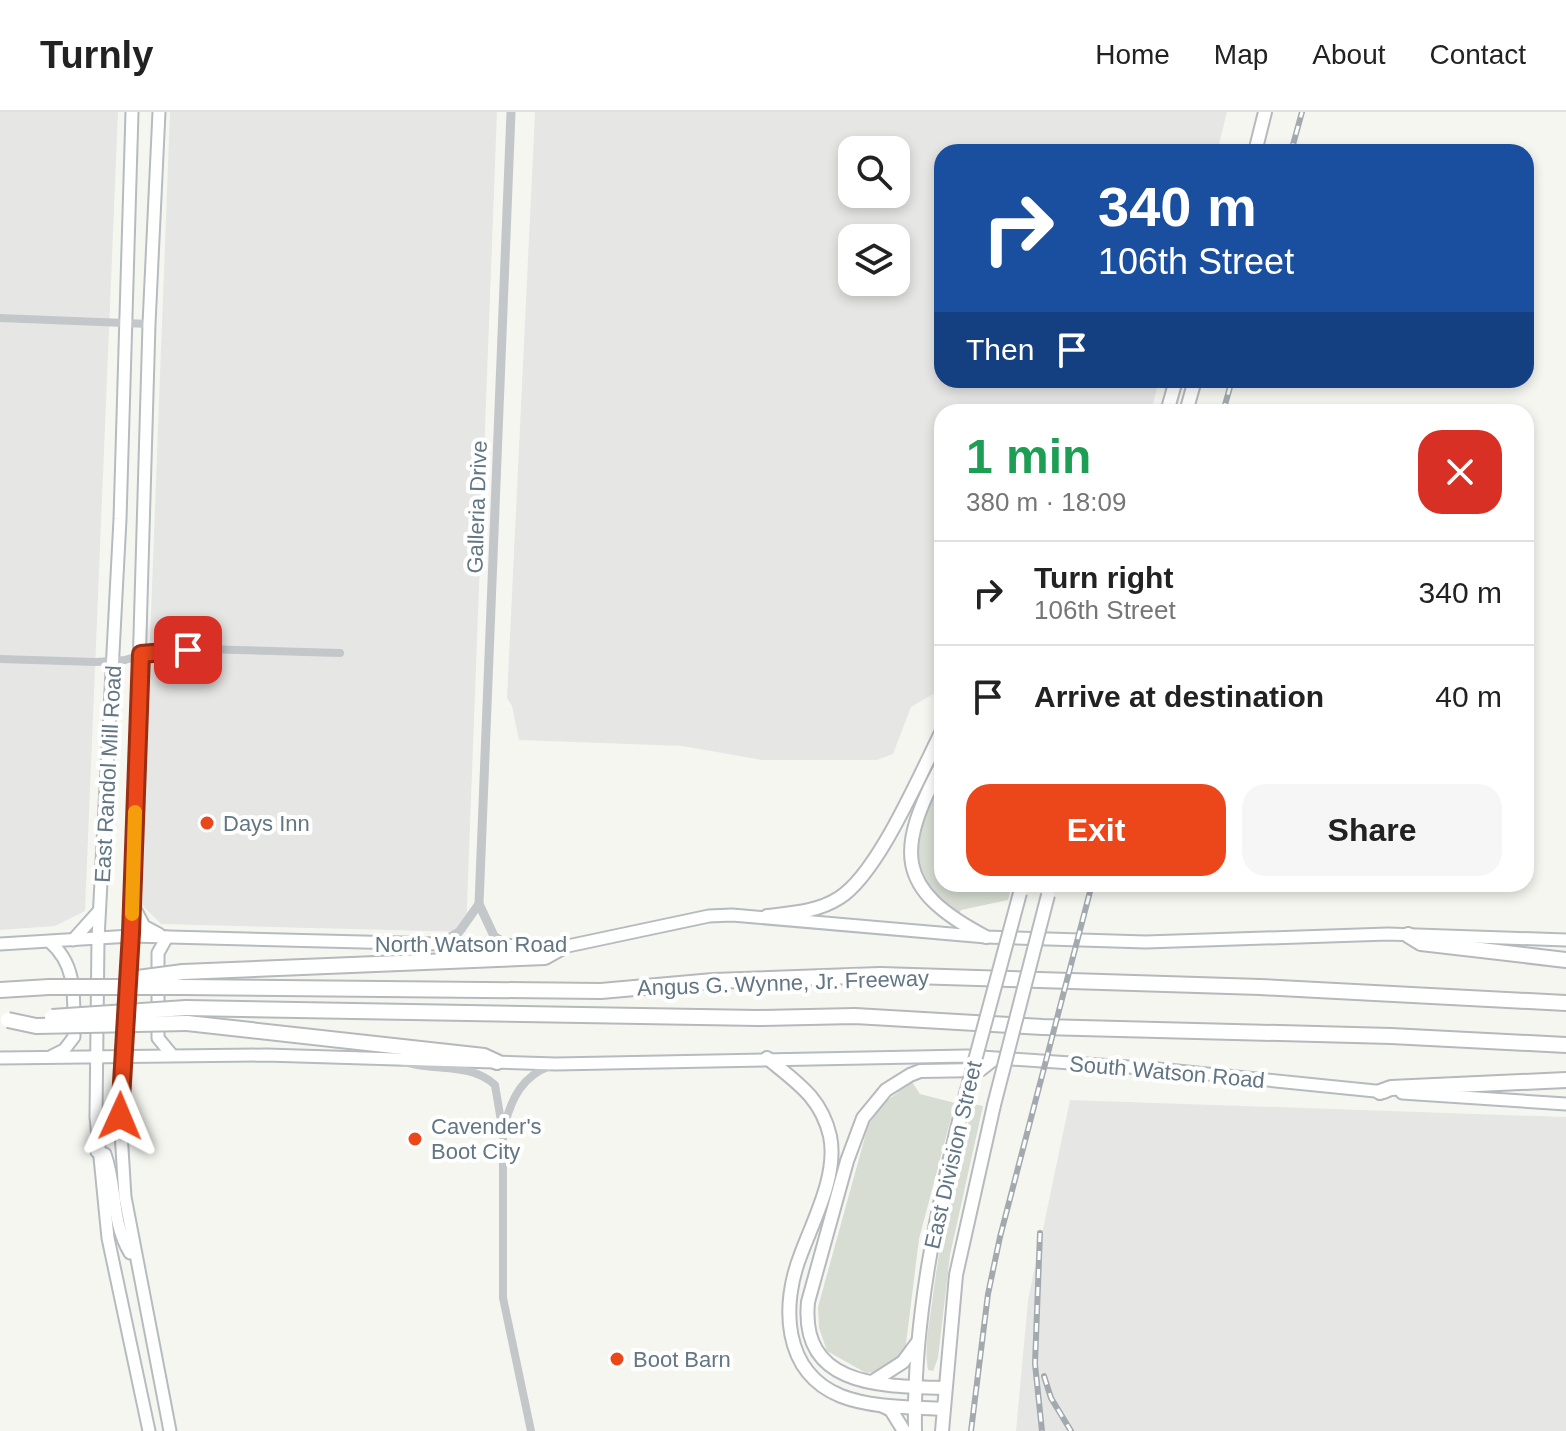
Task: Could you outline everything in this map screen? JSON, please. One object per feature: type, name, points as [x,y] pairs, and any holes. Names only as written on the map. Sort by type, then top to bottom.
[{"type":"highway","points":[[1408,935],[1421,943],[1566,960]]},
{"type":"highway","points":[[183,980],[545,957],[563,947]]},
{"type":"highway","name":"Angus G. Wynne, Jr. Freeway","points":[[0,990],[183,980],[601,991],[713,981],[880,975],[1260,987],[1566,1003]]},
{"type":"highway","name":"Angus G. Wynne, Jr. Freeway","points":[[4,1020],[186,1008],[758,1018],[855,1016],[1043,1027],[1391,1036],[1566,1045]]},
{"type":"highway","points":[[4,1020],[36,1026],[187,1023],[484,1056],[497,1062]]},
{"type":"highway","points":[[1380,1092],[1391,1088],[1566,1080]]},
{"type":"main road","name":"East Randol Mill Road","points":[[132,112],[127,323],[98,939],[97,1152],[108,1238],[149,1431]]},
{"type":"main road","name":"East Randol Mill Road","points":[[159,112],[149,324],[131,936],[121,1056],[120,1153],[135,1260],[170,1431]]},
{"type":"main road","points":[[1257,144],[1265,112]]},
{"type":"main road","points":[[767,916],[822,907],[840,897],[861,878],[934,746]]},
{"type":"main road","points":[[934,781],[914,824],[911,847],[918,884],[948,917],[986,937],[1190,942],[1408,935],[1566,940]]},
{"type":"main road","name":"East Division Street","points":[[915,1431],[919,1340],[929,1252],[963,1105],[1020,892]]},
{"type":"main road","name":"East Division Street","points":[[942,1431],[956,1275],[994,1105],[1049,892]]},
{"type":"main road","points":[[132,897],[144,926],[167,937],[158,953],[158,1038],[172,1055]]},
{"type":"main road","points":[[72,940],[84,932],[101,908]]},
{"type":"main road","name":"North Watson Road","points":[[0,944],[131,936],[563,947],[709,916],[767,916],[986,937]]},
{"type":"main road","points":[[48,1058],[64,1050],[74,1037],[73,974],[65,956],[50,942]]},
{"type":"main road","points":[[0,1058],[172,1055],[556,1064],[767,1058],[814,1097],[830,1138],[829,1173],[799,1258],[787,1326],[796,1352],[813,1377],[839,1395],[880,1404],[943,1409]]},
{"type":"main road","name":"South Watson Road","points":[[767,1058],[952,1056],[1158,1069],[1380,1092],[1566,1104]]},
{"type":"main road","points":[[944,1388],[871,1383],[828,1366],[815,1350],[806,1323],[815,1268],[863,1118],[886,1090],[910,1075],[980,1070],[994,1059]]},
{"type":"main road","points":[[97,1152],[105,1154],[109,1165],[116,1219],[135,1260]]},
{"type":"main road","points":[[871,1383],[903,1362],[919,1340]]},
{"type":"main road","points":[[880,1404],[891,1410],[904,1431]]},
{"type":"street","name":"Galleria Drive","points":[[479,904],[511,112]]},
{"type":"street","points":[[0,318],[149,324]]},
{"type":"street","points":[[0,659],[113,660],[156,650],[201,649],[340,653]]},
{"type":"street","points":[[434,946],[459,932],[479,904],[494,936],[518,948]]},
{"type":"street","points":[[400,1061],[422,1068],[473,1070],[485,1075],[495,1085],[503,1133],[503,1298],[531,1431]]},
{"type":"street","points":[[503,1133],[509,1109],[521,1084],[534,1072],[556,1064]]},
{"type":"shaded area","points":[[0,112],[118,112],[85,911],[55,926],[0,930]]},
{"type":"shaded area","points":[[170,112],[497,112],[466,932],[161,924],[140,903]]},
{"type":"shaded area","points":[[535,112],[1227,112],[1219,144],[934,144],[934,388],[1157,388],[1153,404],[934,404],[934,694],[911,707],[893,754],[877,760],[762,760],[682,746],[519,740],[512,706],[507,698]]},
{"type":"shaded area","points":[[934,793],[934,892],[1010,892],[1008,900],[961,910],[957,916],[927,886],[920,869],[919,834]]},
{"type":"shaded area","points":[[912,1082],[920,1094],[955,1103],[919,1239],[905,1352],[884,1371],[866,1373],[827,1351],[819,1328],[818,1307],[868,1126],[881,1105]]},
{"type":"shaded area","points":[[1070,1100],[1566,1117],[1566,1431],[1016,1431],[1028,1300]]},
{"type":"shaded area","points":[[973,1104],[983,1106],[950,1255],[938,1358],[933,1371],[928,1370],[927,1345],[935,1278]]},
{"type":"railway","points":[[1293,144],[1302,112]]},
{"type":"railway","points":[[1225,404],[1230,388]]},
{"type":"railway","points":[[971,1431],[988,1294],[1000,1237],[1090,892]]},
{"type":"railway","points":[[1040,1233],[1035,1364],[1042,1431]]},
{"type":"railway","points":[[1044,1376],[1051,1398],[1071,1431]]},
{"type":"slow traffic","points":[[132,914],[135,812]]},
{"type":"place","name":"Days Inn","points":[[207,823]]},
{"type":"place","name":"Cavender's Boot City","points":[[415,1139]]},
{"type":"place","name":"Boot Barn","points":[[617,1359]]},
{"type":"route","points":[[120,1116],[121,1056],[131,933],[141,654],[156,650],[188,650]]}]
